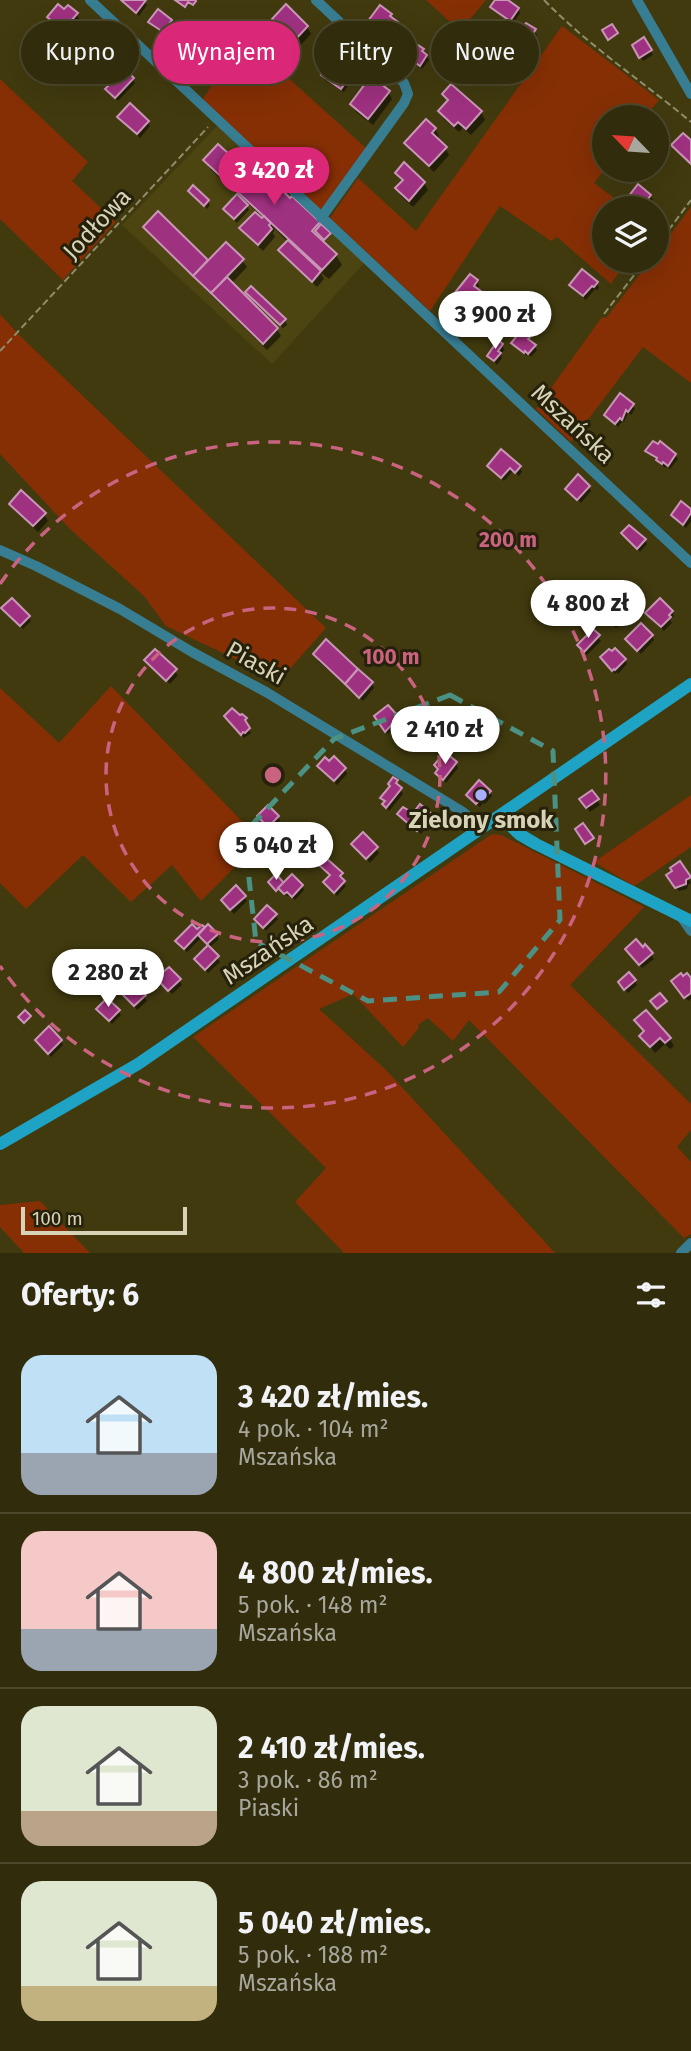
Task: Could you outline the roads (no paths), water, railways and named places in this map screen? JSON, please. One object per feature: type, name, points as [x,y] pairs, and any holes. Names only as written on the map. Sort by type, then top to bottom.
[{"type":"street","name":"Mszańska","points":[[90,0],[691,563]]},
{"type":"street","points":[[316,0],[404,83],[408,93],[404,103],[321,218]]},
{"type":"street","points":[[637,0],[691,94]]},
{"type":"street","name":"Piaski","points":[[0,550],[120,609],[266,692],[463,813],[482,829]]},
{"type":"street","name":"Mszańska","points":[[0,1144],[138,1063],[691,684]]},
{"type":"street","points":[[500,816],[527,839],[687,919],[691,931]]},
{"type":"street","points":[[681,1253],[691,1243]]},
{"type":"place","name":"Zielony smok","points":[[481,795]]}]
